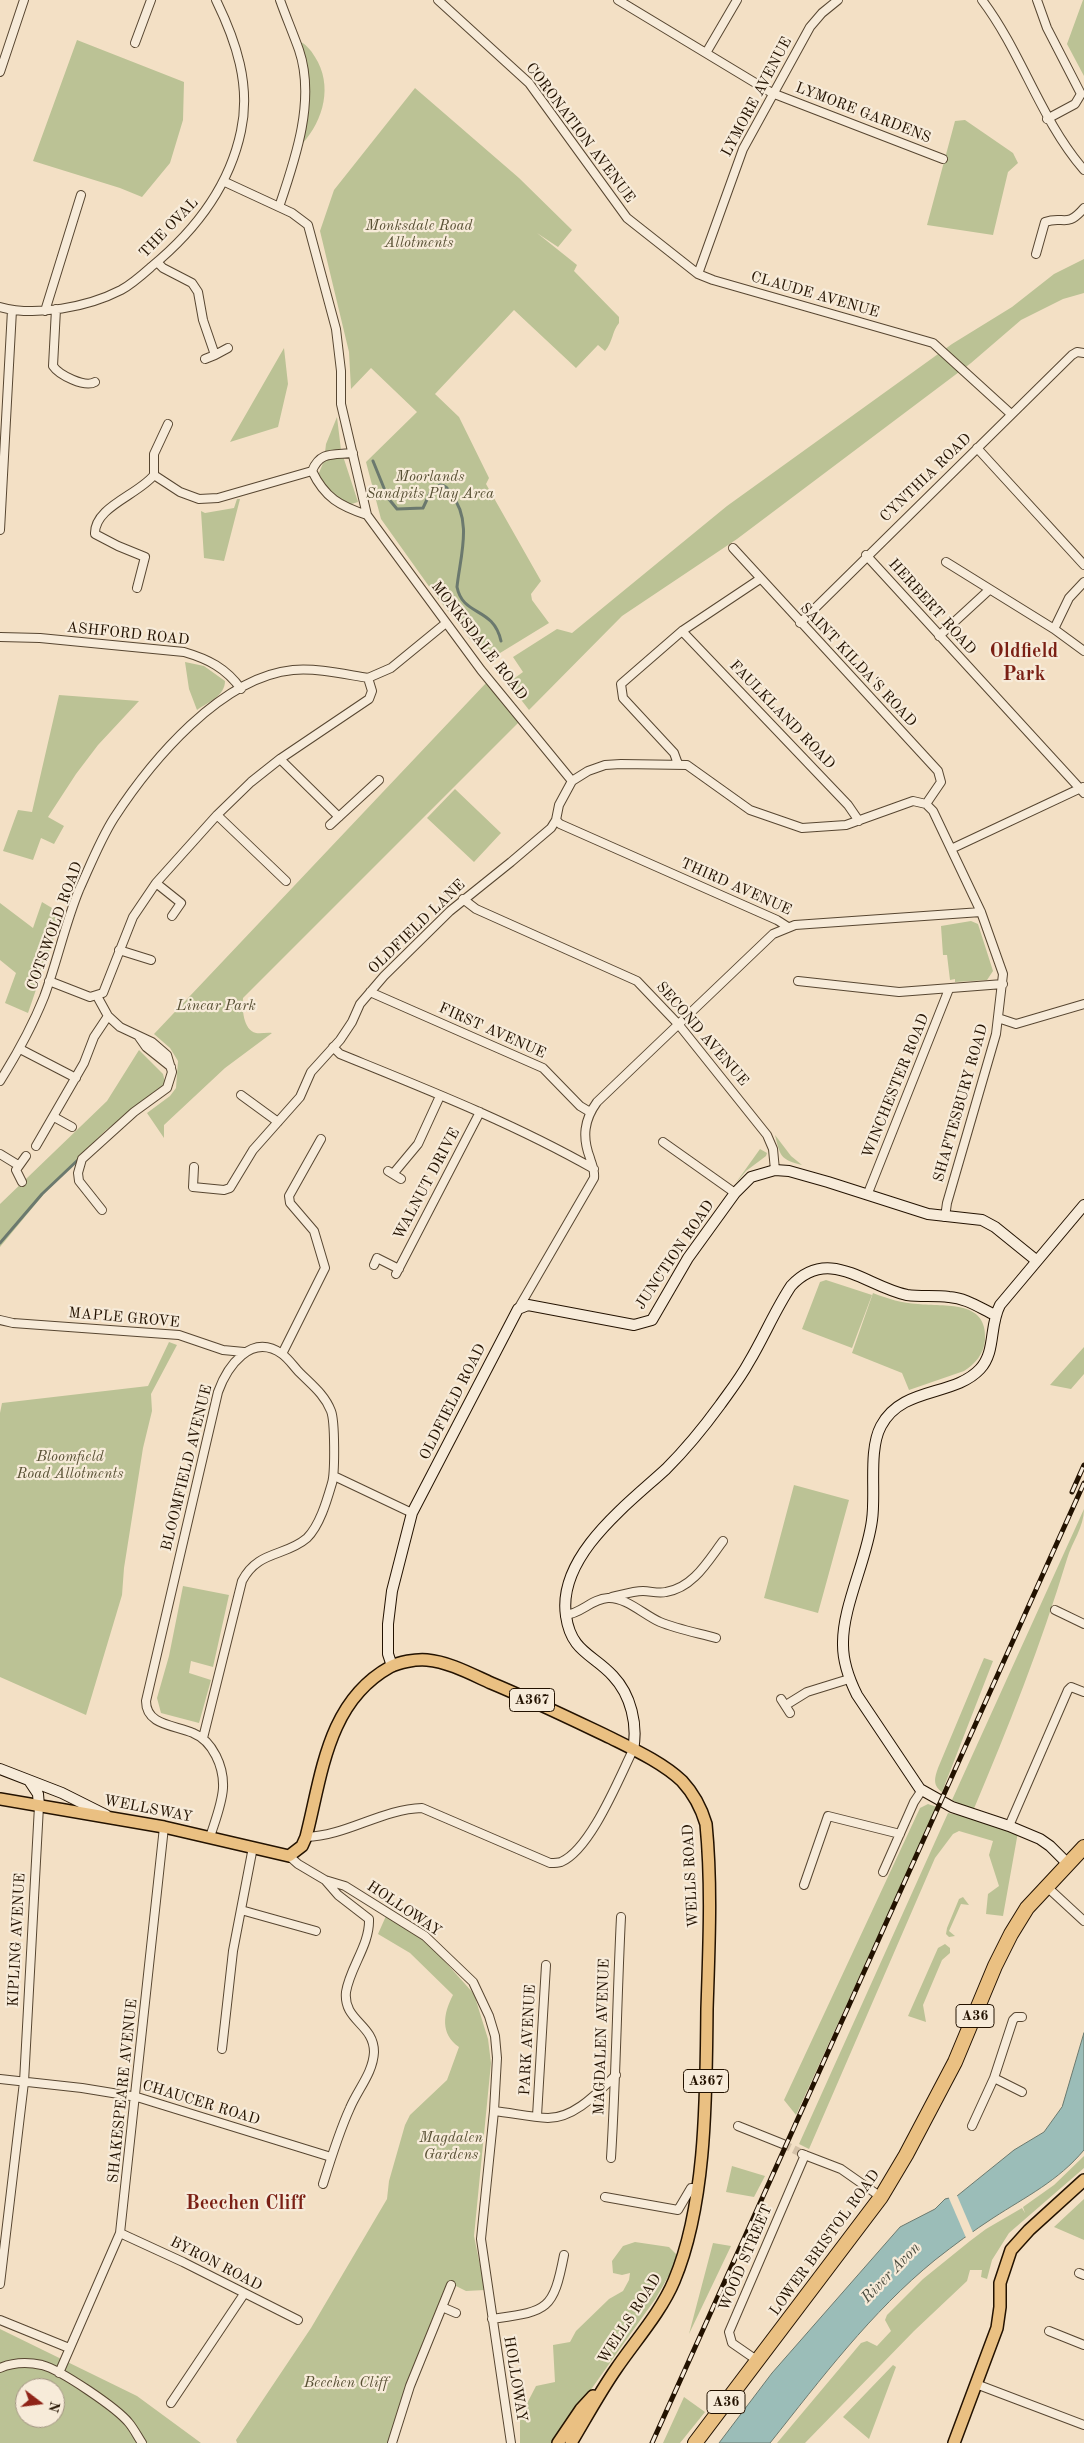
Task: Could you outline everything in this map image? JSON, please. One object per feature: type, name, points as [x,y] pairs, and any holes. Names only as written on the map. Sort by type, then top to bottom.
[{"type":"highway","name":"LOWER BRISTOL ROAD","points":[[695,2443],[881,2197],[906,2155],[955,2062],[1002,1950],[1027,1908],[1084,1847]]},
{"type":"main road","name":"WELLS ROAD","points":[[288,1856],[302,1846],[306,1837],[328,1743],[342,1714],[372,1678],[392,1666],[426,1660],[452,1667],[548,1707],[633,1750],[682,1781],[697,1800],[706,1824],[709,1938],[707,2029],[701,2163],[687,2242],[673,2283],[610,2378],[571,2443]]},
{"type":"main road","name":"WELLSWAY","points":[[0,1799],[164,1827],[288,1856]]},
{"type":"main road","points":[[954,2443],[996,2328],[1000,2306],[1000,2283],[1011,2250],[1029,2230],[1084,2180]]},
{"type":"main road","name":"WELLS ROAD","points":[[558,2443],[581,2410],[610,2378]]},
{"type":"street","points":[[0,72],[24,0]]},
{"type":"street","points":[[135,43],[151,0]]},
{"type":"street","name":"THE OVAL","points":[[0,307],[12,310],[45,311],[97,300],[122,290],[157,262],[200,218],[225,182],[241,131],[244,89],[241,66],[234,42],[216,0]]},
{"type":"street","points":[[279,207],[301,130],[304,98],[299,51],[280,0]]},
{"type":"street","name":"CORONATION AVENUE","points":[[438,0],[529,83],[622,213],[698,274]]},
{"type":"street","name":"LYMORE GARDENS","points":[[618,0],[772,93],[943,159]]},
{"type":"street","points":[[706,53],[737,0]]},
{"type":"street","name":"LYMORE AVENUE","points":[[698,274],[743,149],[772,93],[810,27],[822,13],[838,0]]},
{"type":"street","points":[[982,0],[1000,28],[1047,119],[1084,170]]},
{"type":"street","points":[[1037,0],[1047,28],[1081,94],[1075,104],[1047,119]]},
{"type":"street","name":"MONKSDALE ROAD","points":[[225,182],[279,207],[302,219],[308,225],[336,329],[341,371],[342,404],[367,515],[446,623],[572,781]]},
{"type":"street","points":[[45,311],[81,195]]},
{"type":"street","points":[[1036,254],[1045,222],[1051,220],[1067,222],[1076,217],[1084,208]]},
{"type":"street","points":[[157,262],[163,268],[192,283],[198,292],[203,320],[215,355]]},
{"type":"street","name":"CLAUDE AVENUE","points":[[698,274],[713,280],[933,343],[1011,414]]},
{"type":"street","points":[[56,309],[53,366],[56,370],[85,384],[95,382]]},
{"type":"street","points":[[0,530],[3,432],[12,310]]},
{"type":"street","points":[[205,359],[228,348]]},
{"type":"street","name":"CYNTHIA ROAD","points":[[800,622],[866,555],[1072,355],[1077,352],[1084,353]]},
{"type":"street","points":[[137,588],[145,557],[104,540],[95,534],[95,526],[101,514],[147,483],[154,475],[154,454],[168,424]]},
{"type":"street","points":[[977,448],[1084,564]]},
{"type":"street","points":[[353,453],[324,455],[316,461],[312,471],[320,488],[329,497],[347,508],[367,515]]},
{"type":"street","points":[[154,475],[180,492],[200,499],[218,498],[312,471]]},
{"type":"street","name":"SAINT KILDA'S ROAD","points":[[733,548],[938,770],[942,782],[926,804]]},
{"type":"street","name":"HERBERT ROAD","points":[[866,555],[939,636],[1083,789]]},
{"type":"street","points":[[946,562],[1054,629],[1084,650]]},
{"type":"street","points":[[678,764],[674,753],[623,698],[620,688],[623,680],[682,630],[760,579]]},
{"type":"street","points":[[1054,629],[1069,598],[1084,582]]},
{"type":"street","points":[[939,636],[989,590]]},
{"type":"street","points":[[49,981],[81,995],[97,996],[104,993],[133,917],[156,884],[217,816],[251,782],[280,759],[369,699],[372,691],[368,678],[391,668],[446,623]]},
{"type":"street","name":"FAULKLAND ROAD","points":[[682,630],[848,805],[859,821]]},
{"type":"street","name":"ASHFORD ROAD","points":[[0,637],[40,638],[184,652],[207,658],[221,667],[241,689]]},
{"type":"street","name":"COTSWOLD ROAD","points":[[0,1081],[20,1049],[49,981],[79,891],[114,819],[143,778],[173,743],[218,703],[267,676],[292,670],[321,670],[368,678]]},
{"type":"street","points":[[280,759],[339,817]]},
{"type":"street","points":[[572,781],[588,771],[605,765],[678,764],[692,767],[750,810],[802,828],[835,827],[859,821],[914,801],[926,804]]},
{"type":"street","points":[[330,825],[379,780]]},
{"type":"street","name":"OLDFIELD LANE","points":[[194,1167],[193,1187],[224,1190],[230,1188],[254,1150],[300,1097],[311,1072],[347,1031],[356,1011],[370,992],[384,976],[464,899],[550,828],[572,781]]},
{"type":"street","points":[[951,849],[1083,789]]},
{"type":"street","name":"SHAFTESBURY ROAD","points":[[926,804],[933,811],[981,912],[1002,965],[1003,984],[994,1041],[950,1193],[945,1217]]},
{"type":"street","points":[[217,816],[286,881]]},
{"type":"street","name":"THIRD AVENUE","points":[[556,817],[560,824],[788,927],[981,912]]},
{"type":"street","points":[[156,884],[181,903],[172,916]]},
{"type":"street","name":"SECOND AVENUE","points":[[464,899],[476,909],[637,981],[679,1025],[767,1135],[773,1149],[775,1170]]},
{"type":"street","points":[[594,1169],[584,1136],[590,1112],[598,1102],[773,934],[788,927]]},
{"type":"street","points":[[119,950],[151,960]]},
{"type":"street","points":[[798,980],[889,992],[1003,984]]},
{"type":"street","name":"WINCHESTER ROAD","points":[[868,1193],[949,989]]},
{"type":"street","name":"FIRST AVENUE","points":[[370,992],[542,1068],[580,1106],[590,1112]]},
{"type":"street","points":[[97,996],[108,1016],[120,1027],[152,1042],[168,1055],[171,1068],[171,1079],[167,1088],[134,1112],[82,1159],[78,1173],[79,1181],[102,1210]]},
{"type":"street","points":[[998,1018],[1016,1024],[1084,1004]]},
{"type":"street","points":[[36,1146],[54,1118],[76,1078],[94,1037],[108,1016]]},
{"type":"street","points":[[333,1047],[340,1054],[480,1112],[554,1146],[594,1169]]},
{"type":"street","points":[[20,1049],[76,1078]]},
{"type":"street","points":[[241,1095],[278,1122]]},
{"type":"street","points":[[401,1179],[391,1172],[418,1144],[440,1096]]},
{"type":"street","name":"WALNUT DRIVE","points":[[374,1265],[377,1258],[397,1272],[480,1112]]},
{"type":"street","points":[[54,1118],[72,1127]]},
{"type":"street","points":[[282,1354],[325,1268],[314,1231],[290,1203],[289,1196],[321,1139]]},
{"type":"street","points":[[663,1142],[735,1193]]},
{"type":"street","points":[[0,1154],[18,1165]]},
{"type":"street","points":[[22,1182],[16,1170],[26,1156]]},
{"type":"street","name":"OLDFIELD ROAD","points":[[392,1666],[388,1654],[388,1624],[392,1591],[412,1513],[518,1309],[591,1183],[594,1169]]},
{"type":"street","name":"JUNCTION ROAD","points":[[518,1309],[528,1305],[634,1325],[652,1320],[688,1258],[735,1193],[752,1177],[775,1170],[802,1174],[868,1193],[928,1214],[982,1220],[995,1227],[1037,1261]]},
{"type":"street","points":[[1068,1864],[1040,1839],[1009,1826],[952,1808],[921,1789],[877,1727],[849,1679],[844,1660],[844,1630],[872,1521],[875,1449],[880,1427],[886,1418],[902,1404],[919,1395],[976,1374],[990,1352],[995,1315],[1000,1305],[1084,1205]]},
{"type":"street","points":[[306,1837],[317,1837],[351,1828],[404,1808],[422,1808],[550,1863],[561,1862],[575,1852],[596,1825],[633,1750],[636,1734],[633,1714],[615,1677],[578,1647],[570,1633],[566,1615],[570,1584],[579,1562],[593,1539],[605,1524],[667,1468],[719,1406],[749,1362],[784,1297],[799,1278],[817,1270],[848,1271],[889,1290],[908,1295],[950,1297],[966,1300],[995,1315]]},
{"type":"street","name":"MAPLE GROVE","points":[[0,1320],[13,1323],[179,1335],[223,1350],[244,1352]]},
{"type":"street","points":[[210,1837],[223,1789],[223,1777],[221,1765],[212,1748],[203,1738],[242,1581],[253,1565],[262,1559],[300,1543],[312,1532],[334,1476],[334,1427],[332,1413],[320,1393],[282,1354],[261,1348],[244,1352]]},
{"type":"street","name":"BLOOMFIELD AVENUE","points":[[203,1738],[153,1718],[146,1708],[146,1701],[218,1392],[227,1372],[244,1352]]},
{"type":"street","points":[[334,1476],[412,1513]]},
{"type":"street","points":[[566,1615],[574,1614],[591,1603],[610,1598],[642,1591],[669,1592],[698,1574],[723,1540]]},
{"type":"street","points":[[610,1598],[621,1600],[661,1622],[716,1639]]},
{"type":"street","points":[[1055,1610],[1084,1624]]},
{"type":"street","points":[[790,1713],[783,1702],[807,1692],[849,1679]]},
{"type":"street","points":[[1009,1826],[1068,1690],[1071,1687],[1080,1690]]},
{"type":"street","points":[[0,1769],[62,1793],[109,1817]]},
{"type":"street","points":[[30,1782],[38,1794],[39,1806]]},
{"type":"street","points":[[883,1872],[921,1789]]},
{"type":"street","name":"KIPLING AVENUE","points":[[0,2284],[24,2082],[39,1806]]},
{"type":"street","points":[[804,1885],[828,1816],[900,1834]]},
{"type":"street","name":"SHAKESPEARE AVENUE","points":[[59,2373],[120,2234],[137,2097],[164,1827]]},
{"type":"street","points":[[222,2049],[233,1951],[253,1847]]},
{"type":"street","points":[[288,1856],[325,1880],[338,1896],[369,1919],[368,1933],[347,1990],[346,2001],[348,2010],[367,2030],[372,2039],[374,2051],[369,2074],[349,2110],[323,2184]]},
{"type":"street","name":"HOLLOWAY","points":[[325,1880],[345,1886],[425,1936],[473,1982],[483,2001],[495,2036],[498,2058],[481,2239],[511,2443]]},
{"type":"street","points":[[1046,1886],[1084,1921]]},
{"type":"street","points":[[241,1910],[316,1931]]},
{"type":"street","name":"MAGDALEN AVENUE","points":[[611,2158],[616,2075],[616,2022],[621,1917]]},
{"type":"street","name":"PARK AVENUE","points":[[537,2116],[546,1965]]},
{"type":"street","points":[[972,2126],[994,2078],[1013,2020],[1016,2016],[1022,2017]]},
{"type":"street","points":[[494,2111],[550,2118],[575,2110],[616,2075]]},
{"type":"street","points":[[994,2078],[1022,2092]]},
{"type":"street","name":"CHAUCER ROAD","points":[[0,2079],[82,2088],[137,2097],[331,2157]]},
{"type":"street","points":[[738,2126],[783,2144]]},
{"type":"street","name":"WOOD STREET","points":[[758,2361],[732,2343],[729,2332],[803,2154],[841,2169],[881,2197]]},
{"type":"street","points":[[605,2198],[678,2210],[690,2188],[697,2188]]},
{"type":"street","name":"BYRON ROAD","points":[[120,2234],[183,2262],[298,2320]]},
{"type":"street","name":"HOLLOWAY","points":[[492,2319],[533,2313],[545,2306],[555,2294],[564,2255]]},
{"type":"street","points":[[392,2443],[410,2386],[451,2285]]},
{"type":"street","points":[[171,2403],[244,2294]]},
{"type":"street","points":[[442,2307],[456,2313]]},
{"type":"street","points":[[1,2321],[69,2348]]},
{"type":"street","points":[[1049,2331],[1084,2345]]},
{"type":"street","points":[[0,2368],[26,2362],[44,2366],[59,2373],[108,2405],[129,2423],[142,2443]]},
{"type":"street","points":[[976,2384],[1084,2425]]},
{"type":"green space","points":[[1084,0],[1084,76],[1067,44]]},
{"type":"green space","points":[[77,40],[184,82],[183,120],[170,163],[142,197],[120,188],[33,161]]},
{"type":"green space","points":[[298,41],[308,47],[321,68],[325,91],[321,113],[310,135],[302,144],[308,114],[309,86],[304,58]]},
{"type":"green space","points":[[415,88],[519,178],[572,230],[558,247],[537,233],[577,265],[574,271],[619,317],[619,323],[605,351],[598,345],[576,368],[514,310],[435,394],[459,417],[489,478],[486,484],[541,581],[531,594],[532,600],[549,623],[487,661],[433,592],[381,519],[366,462],[417,412],[371,368],[351,389],[349,352],[320,231],[334,190]]},
{"type":"green space","points":[[965,120],[1013,153],[1018,163],[1008,172],[993,235],[927,225],[955,121]]},
{"type":"green space","points":[[1084,259],[1084,293],[1063,299],[1021,320],[971,363],[737,539],[622,616],[529,710],[508,683],[523,672],[513,657],[557,629],[572,633],[727,506],[952,344],[1012,307],[1054,274]]},
{"type":"green space","points":[[284,348],[288,384],[278,427],[230,442]]},
{"type":"green space","points":[[337,417],[341,450],[358,502],[348,505],[324,486],[318,475],[324,461],[326,444]]},
{"type":"green space","points":[[237,499],[240,499],[224,561],[204,558],[201,511],[205,513],[234,508]]},
{"type":"green space","points":[[185,662],[204,666],[225,681],[219,695],[197,710],[189,689]]},
{"type":"green space","name":"Linear Park","points":[[486,683],[519,722],[243,998],[243,1013],[248,1028],[256,1033],[272,1033],[225,1068],[164,1125],[164,1138],[147,1113],[170,1096],[176,1088],[178,1061],[170,1048],[154,1034]]},
{"type":"green space","points":[[59,695],[139,701],[98,745],[76,774],[48,817],[64,826],[54,844],[41,838],[33,860],[3,851],[18,810],[32,812]]},
{"type":"green space","points":[[455,789],[501,833],[474,862],[427,818]]},
{"type":"green space","points":[[42,902],[62,914],[28,1013],[5,1003],[16,973],[0,960],[0,903],[33,928]]},
{"type":"green space","points":[[971,921],[978,924],[993,971],[987,980],[955,982],[955,979],[950,980],[947,955],[943,955],[941,926]]},
{"type":"green space","points":[[139,1050],[163,1074],[166,1086],[106,1130],[48,1189],[0,1247],[0,1204],[107,1101]]},
{"type":"green space","points":[[775,1135],[791,1156],[802,1165],[789,1161],[782,1156]]},
{"type":"green space","points":[[760,1149],[767,1153],[766,1156],[746,1171],[735,1184]]},
{"type":"green space","points":[[826,1280],[872,1295],[852,1348],[802,1329],[820,1282]]},
{"type":"green space","points":[[873,1293],[901,1302],[951,1306],[972,1311],[984,1327],[985,1340],[981,1354],[964,1371],[909,1390],[902,1373],[852,1353]]},
{"type":"green space","name":"Bloomfield Road Allotments","points":[[169,1342],[177,1345],[151,1394],[152,1411],[143,1448],[124,1568],[122,1595],[86,1715],[0,1677],[0,1413],[2,1403],[148,1386]]},
{"type":"green space","points":[[1084,1347],[1084,1374],[1071,1389],[1050,1385]]},
{"type":"green space","points":[[794,1485],[849,1500],[818,1613],[764,1598]]},
{"type":"green space","points":[[1084,1509],[1082,1522],[1069,1553],[1035,1655],[973,1811],[952,1800]]},
{"type":"green space","points":[[183,1586],[229,1595],[213,1667],[191,1661],[189,1673],[211,1680],[199,1723],[161,1713],[157,1698],[169,1656]]},
{"type":"green space","points":[[984,1658],[993,1661],[942,1792],[936,1784],[937,1771]]},
{"type":"green space","points":[[928,1804],[937,1807],[796,2115],[784,2100],[920,1808]]},
{"type":"green space","points":[[948,1813],[1018,1832],[1003,1916],[986,1914],[988,1894],[999,1886],[989,1855],[993,1841],[959,1831],[953,1834],[935,1858],[809,2149],[799,2144]]},
{"type":"green space","points":[[963,1897],[969,1905],[961,1904],[949,1931],[955,1936],[949,1937],[946,1934],[947,1928],[959,1899]]},
{"type":"green space","name":"Beechen Cliff","points":[[386,1916],[422,1936],[474,1994],[488,2039],[491,2063],[474,2236],[485,2290],[466,2291],[448,2282],[407,2385],[389,2443],[237,2443],[236,2440],[311,2328],[387,2199],[389,2181],[405,2125],[410,2115],[447,2080],[459,2047],[449,2036],[445,2023],[447,2009],[453,1995],[410,1953],[378,1934]]},
{"type":"green space","points":[[945,1944],[950,1948],[950,1953],[942,1960],[923,2005],[926,2022],[908,2016],[938,1948]]},
{"type":"green space","points":[[1084,2156],[1084,2168],[1009,2233],[992,2260],[987,2279],[981,2277],[982,2270],[970,2270],[967,2281],[914,2331],[805,2443],[777,2443],[861,2343],[867,2341],[877,2346],[891,2331],[885,2320],[887,2315],[923,2279],[986,2229],[1022,2208],[1025,2213],[1023,2207],[1054,2185]]},
{"type":"green space","points":[[732,2166],[765,2176],[754,2197],[726,2192]]},
{"type":"green space","points":[[1084,2199],[1084,2240],[1054,2227]]},
{"type":"green space","points":[[635,2242],[669,2247],[677,2255],[672,2270],[656,2298],[553,2443],[520,2443],[520,2417],[536,2386],[555,2382],[553,2345],[570,2342],[576,2331],[609,2299],[623,2291],[629,2280],[630,2273],[622,2275],[613,2273],[612,2261],[623,2246]]},
{"type":"green space","points":[[713,2243],[731,2246],[689,2334]]},
{"type":"green space","points":[[0,2329],[137,2396],[201,2443],[0,2443]]},
{"type":"green space","points":[[893,2365],[896,2367],[869,2439],[843,2417]]},
{"type":"green space","points":[[684,2397],[705,2412],[680,2443],[663,2443]]},
{"type":"water","name":"River Avon","points":[[1084,2033],[1084,2150],[1064,2171],[971,2233],[912,2280],[868,2324],[770,2443],[719,2443],[772,2373],[900,2227],[935,2209],[945,2199],[957,2196],[1014,2150],[1044,2132],[1062,2107]]},
{"type":"pier","points":[[956,2193],[974,2235],[967,2240],[948,2196]]},
{"type":"waterway","points":[[373,461],[388,498],[397,509],[423,508],[430,493],[440,485],[448,489],[458,504],[462,515],[463,539],[457,587],[460,596],[471,608],[492,622],[501,641]]},
{"type":"waterway","points":[[0,1243],[42,1194],[80,1158]]},
{"type":"tunnel","points":[[783,2144],[801,2153]]},
{"type":"railway","points":[[1072,1492],[1084,1465]]},
{"type":"railway","points":[[652,2443],[1084,1483]]},
{"type":"district","name":"Oldfield Park","points":[[1024,664]]},
{"type":"district","name":"Beechen Cliff","points":[[245,2204]]},
{"type":"park label","name":"Monksdale Road Allotments","points":[[419,234]]},
{"type":"park label","name":"Moorlands Sandpits Play Area","points":[[430,486]]},
{"type":"park label","name":"Magdalen Gardens","points":[[451,2146]]}]
